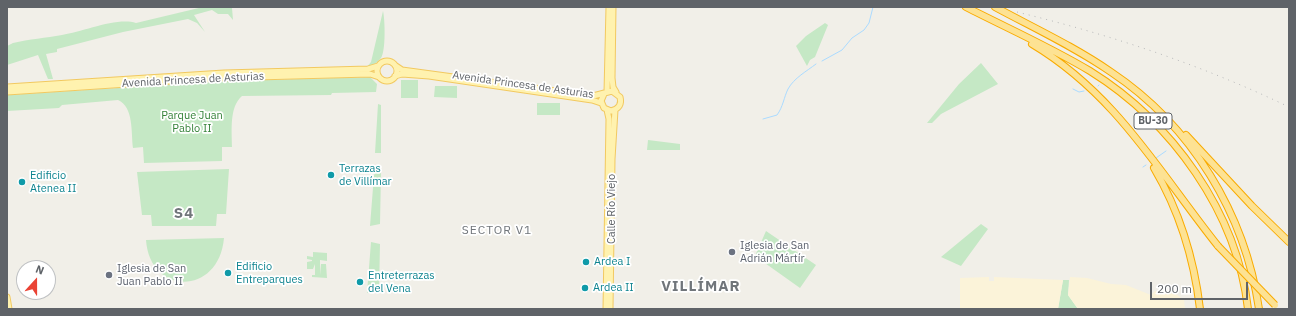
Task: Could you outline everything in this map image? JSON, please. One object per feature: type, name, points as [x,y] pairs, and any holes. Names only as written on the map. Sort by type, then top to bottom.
[{"type":"highway","name":"BU-30","points":[[995,7],[1085,55],[1133,88],[1175,128],[1196,153],[1214,181],[1233,218],[1245,248],[1254,279],[1259,309]]},
{"type":"highway","name":"BU-30","points":[[969,8],[1091,72],[1131,100],[1155,123],[1193,168],[1216,209],[1238,264],[1248,309]]},
{"type":"highway","points":[[969,8],[1056,59],[1085,82],[1131,130],[1186,207],[1218,246],[1277,307]]},
{"type":"highway","points":[[1133,88],[1163,110],[1252,206],[1289,242]]},
{"type":"highway","points":[[1104,101],[1141,147],[1171,201],[1190,252],[1200,309]]},
{"type":"main road","points":[[609,7],[605,93],[601,103],[607,110],[615,110],[621,103],[620,97],[613,86],[612,78],[613,7]]},
{"type":"main road","points":[[385,61],[392,62],[396,66],[395,76],[387,80],[378,76],[376,71],[378,66],[385,61]]},
{"type":"main road","name":"Avenida Princesa de Asturias","points":[[7,87],[224,73],[368,69],[378,66]]},
{"type":"main road","name":"Avenida Princesa de Asturias","points":[[396,66],[402,70],[588,95],[596,96],[605,93]]},
{"type":"main road","name":"Avenida Princesa de Asturias","points":[[7,92],[218,78],[370,74],[378,76]]},
{"type":"main road","name":"Avenida Princesa de Asturias","points":[[395,76],[402,74],[429,76],[592,100],[601,103]]},
{"type":"main road","points":[[605,93],[612,91],[617,93]]},
{"type":"main road","name":"Calle Río Viejo","points":[[606,309],[607,110]]},
{"type":"main road","name":"Calle Río Viejo","points":[[610,309],[612,151],[615,110]]},
{"type":"main road","points":[[7,297],[10,309]]},
{"type":"green space","points":[[203,7],[236,7],[232,8],[233,20],[228,14],[218,14],[212,10],[194,15],[205,32],[197,23],[188,19],[123,32],[57,49],[57,52],[46,54],[53,79],[48,79],[38,55],[7,65],[7,46],[13,43],[56,36],[109,23],[136,23]]},
{"type":"green space","points":[[383,11],[385,35],[383,54],[376,63],[366,68],[371,62]]},
{"type":"green space","points":[[825,23],[828,25],[815,57],[810,60],[807,66],[796,46],[806,36]]},
{"type":"green space","points":[[981,63],[998,84],[941,114],[932,123],[927,123],[959,84]]},
{"type":"green space","name":"Parque Juan Pablo II","points":[[370,77],[377,84],[376,92],[332,93],[331,95],[242,96],[235,106],[233,113],[232,147],[222,147],[222,161],[144,163],[143,147],[133,148],[131,121],[127,108],[118,100],[62,105],[59,108],[7,111],[7,95],[227,81]]},
{"type":"green space","points":[[401,80],[418,80],[418,98],[401,98]]},
{"type":"green space","points":[[435,86],[457,86],[457,98],[434,97]]},
{"type":"green space","points":[[537,103],[560,103],[560,115],[537,115]]},
{"type":"green space","points":[[378,104],[381,105],[381,153],[375,153]]},
{"type":"green space","points":[[648,140],[680,144],[680,150],[647,150]]},
{"type":"green space","points":[[229,169],[226,214],[217,214],[216,226],[152,226],[151,215],[142,215],[137,172]]},
{"type":"green space","points":[[376,172],[381,173],[380,224],[370,226],[374,175]]},
{"type":"green space","points":[[981,224],[988,229],[961,266],[941,257]]},
{"type":"green space","points":[[766,231],[816,265],[800,288],[755,256]]},
{"type":"green space","points":[[224,238],[219,257],[210,271],[198,279],[185,282],[171,279],[159,271],[150,258],[146,240]]},
{"type":"green space","points":[[371,242],[380,244],[379,292],[367,293]]},
{"type":"green space","points":[[313,252],[327,253],[327,261],[320,260],[320,275],[321,264],[326,264],[327,278],[312,277],[312,275],[315,275],[315,264],[313,269],[307,269],[307,262],[312,260],[307,259],[307,256],[313,257]]},
{"type":"green space","points":[[1063,280],[1069,280],[1068,295],[1078,309],[1058,309]]},
{"type":"sand","points":[[989,277],[989,281],[994,281],[994,277],[1063,280],[1058,309],[960,309],[960,278]]},
{"type":"sand","points":[[1070,277],[1087,278],[1111,284],[1126,285],[1151,295],[1155,291],[1176,294],[1184,300],[1185,309],[1078,309],[1068,295]]},
{"type":"waterway","points":[[822,61],[842,50],[852,38],[864,30],[869,23],[873,7]]},
{"type":"waterway","points":[[763,119],[777,115],[791,85],[797,78],[816,64]]},
{"type":"waterway","points":[[1073,89],[1079,92],[1084,91]]},
{"type":"waterway","points":[[1156,158],[1166,151]]},
{"type":"railway","points":[[1017,12],[1156,52],[1223,78],[1289,107]]},
{"type":"place","name":"Terrazas de Villímar","points":[[331,175]]},
{"type":"place","name":"Edificio Atenea II","points":[[22,182]]},
{"type":"place","name":"Iglesia de San Adrián Mártír","points":[[732,252]]},
{"type":"place","name":"Ardea I","points":[[586,262]]},
{"type":"place","name":"Edificio Entreparques","points":[[228,273]]},
{"type":"place","name":"Iglesia de San Juan Pablo II","points":[[109,275]]},
{"type":"place","name":"Entreterrazas del Vena","points":[[360,282]]},
{"type":"place","name":"Ardea II","points":[[585,288]]},
{"type":"district","name":"S4","points":[[184,214]]},
{"type":"district","name":"SECTOR V1","points":[[497,231]]},
{"type":"district","name":"VILLÍMAR","points":[[701,287]]}]
